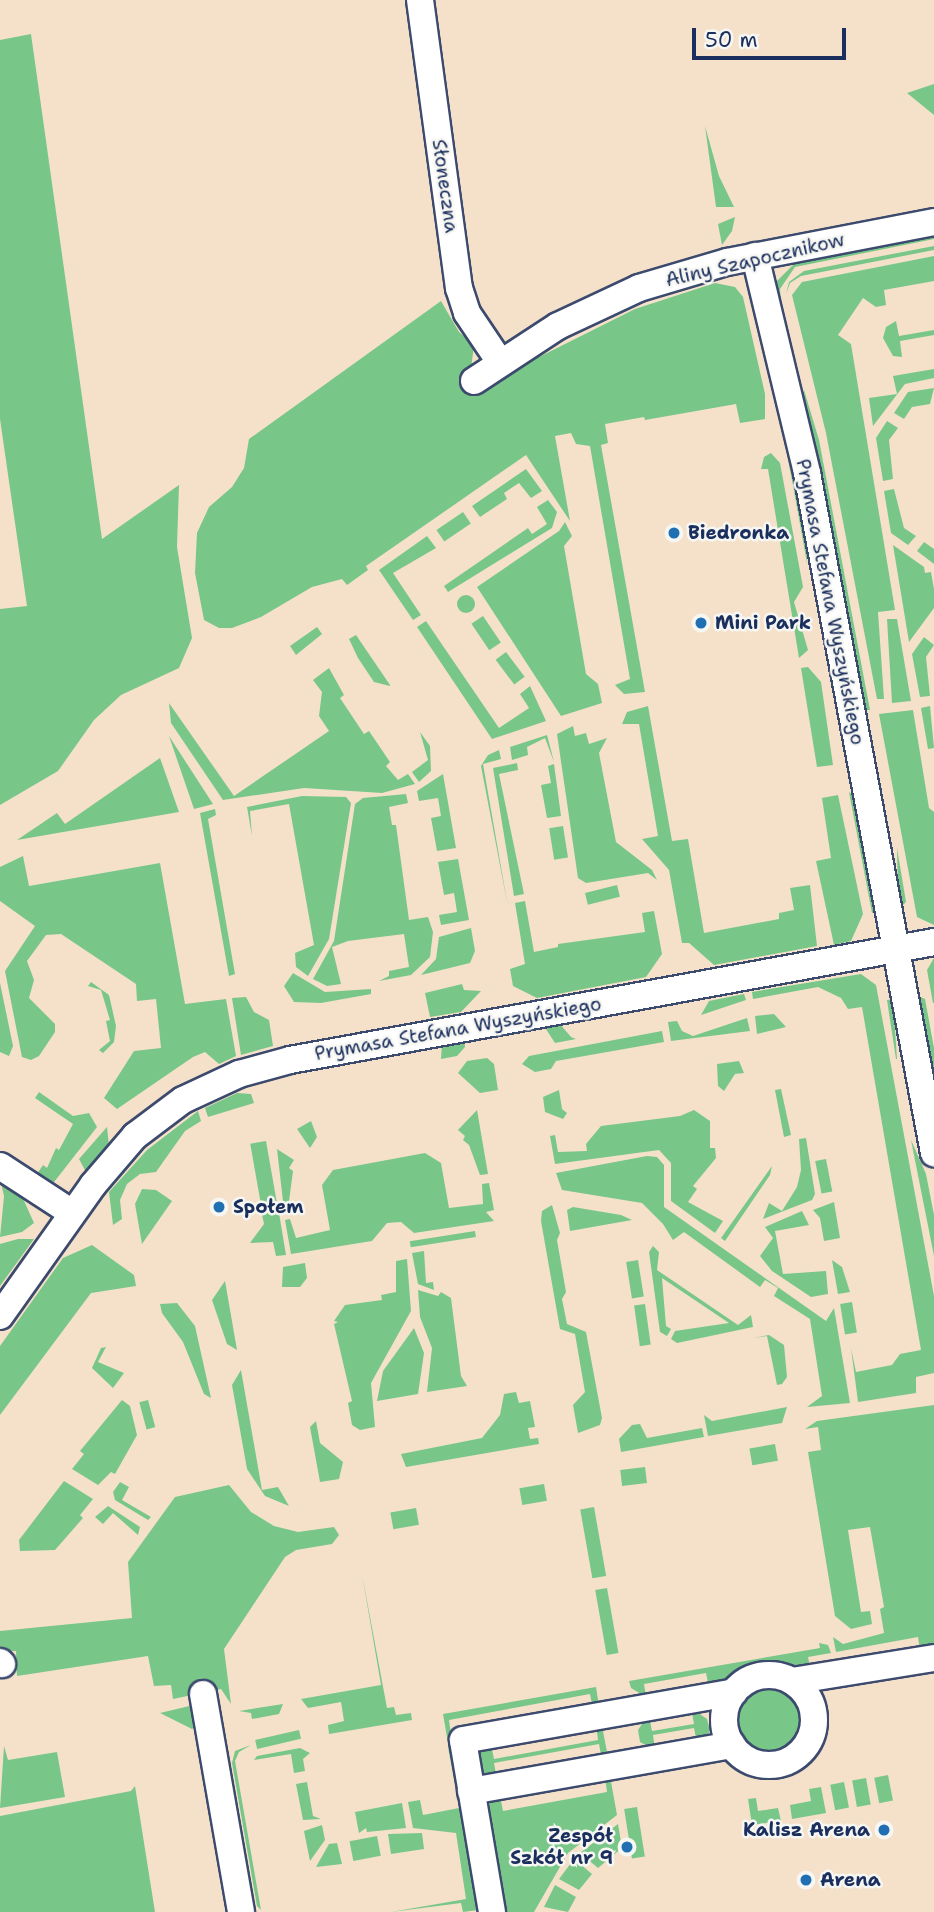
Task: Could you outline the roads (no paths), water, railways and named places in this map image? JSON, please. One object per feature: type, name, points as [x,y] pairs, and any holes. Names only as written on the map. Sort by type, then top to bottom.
[{"type":"street","name":"Słoneczna","points":[[419,0],[459,288],[467,313],[500,362]]},
{"type":"street","name":"Aliny Szapocznikow","points":[[474,381],[558,326],[639,288],[755,256],[934,222]]},
{"type":"street","name":"Prymasa Stefana Wyszyńskiego","points":[[755,256],[807,474],[934,1153]]},
{"type":"street","points":[[896,949],[934,942]]},
{"type":"street","name":"Prymasa Stefana Wyszyńskiego","points":[[0,1316],[113,1159],[143,1130],[183,1100],[239,1074],[290,1060],[896,949]]},
{"type":"street","points":[[0,1166],[72,1213]]},
{"type":"street","points":[[732,1745],[724,1712],[734,1692],[743,1683],[767,1674],[792,1681],[934,1658]]},
{"type":"street","points":[[471,1791],[732,1745],[763,1765],[788,1761],[807,1746],[815,1722],[855,1672]]},
{"type":"street","points":[[792,1681],[809,1698],[815,1722]]},
{"type":"street","points":[[492,1912],[463,1741],[734,1692]]},
{"type":"street","points":[[204,1694],[241,1912]]},
{"type":"place","name":"Biedronka","points":[[674,533]]},
{"type":"place","name":"Mini Park","points":[[701,623]]},
{"type":"place","name":"Społem","points":[[219,1207]]},
{"type":"place","name":"Kalisz Arena","points":[[884,1830]]},
{"type":"place","name":"Zespół Szkół nr 9","points":[[627,1847]]},
{"type":"place","name":"Arena","points":[[806,1880]]}]
